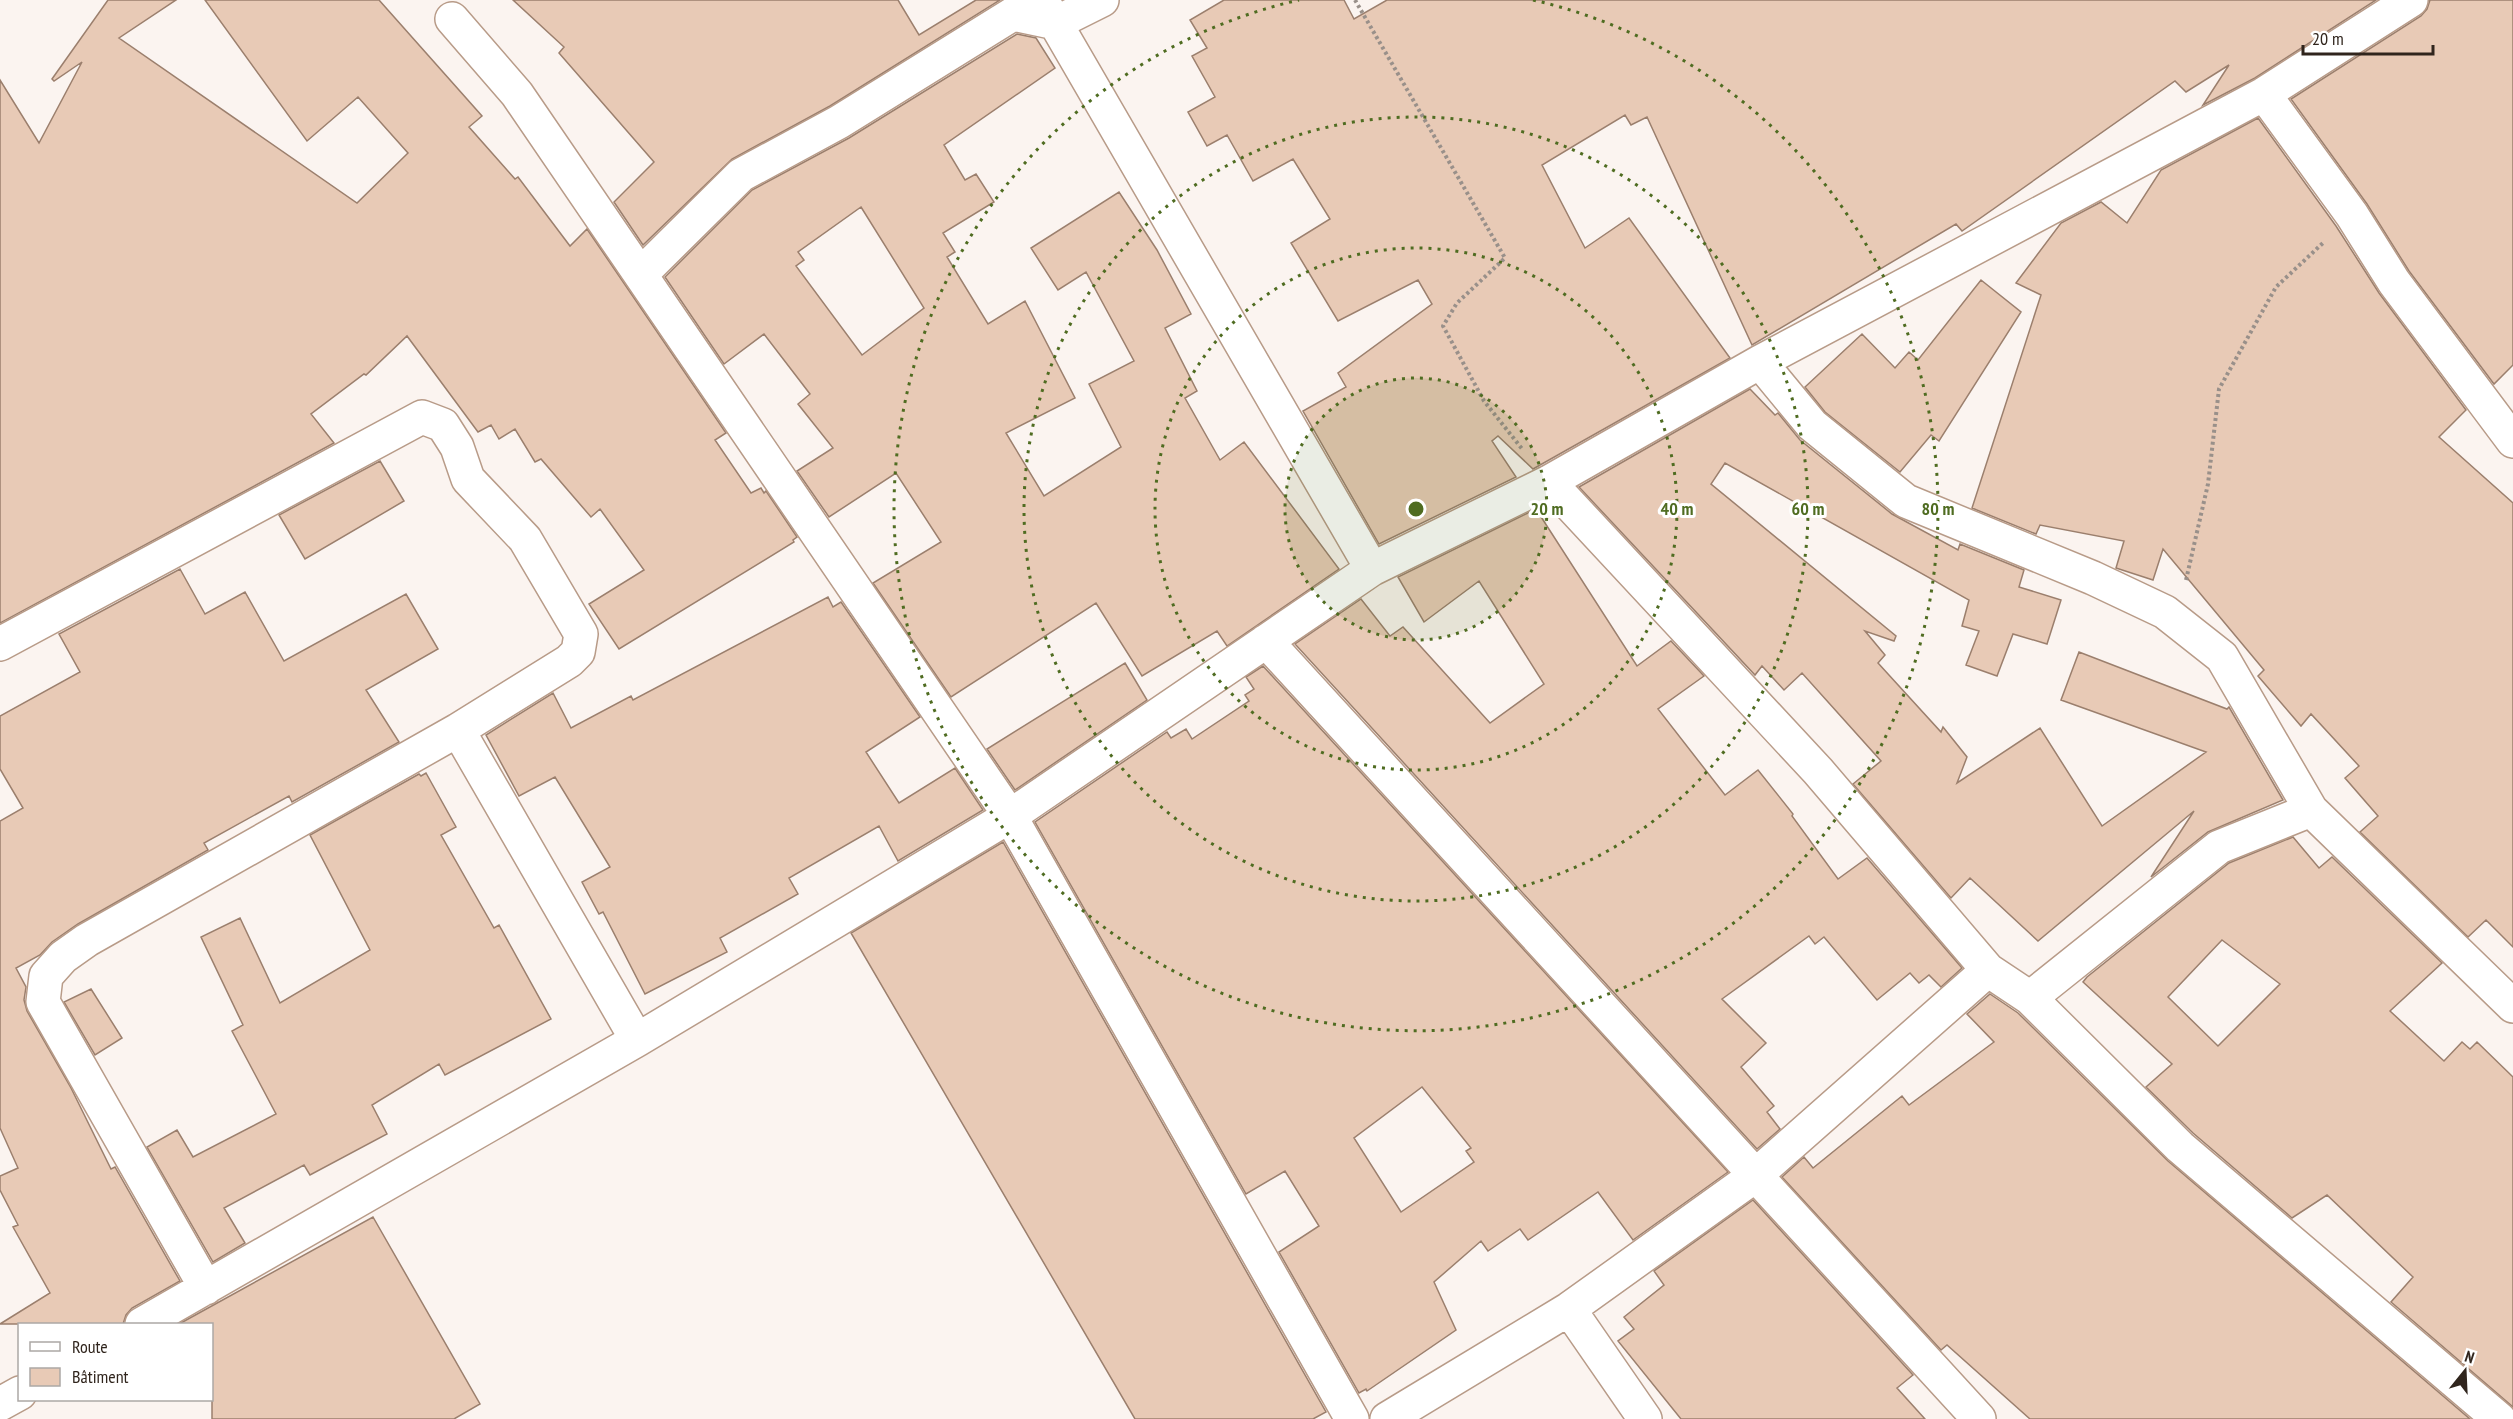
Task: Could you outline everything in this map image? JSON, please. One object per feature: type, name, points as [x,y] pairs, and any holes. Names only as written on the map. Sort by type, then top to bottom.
[{"type":"street","points":[[640,274],[741,175],[839,122],[1013,14],[1049,11],[1102,0]]},
{"type":"street","points":[[144,1323],[637,1040],[1010,816],[1372,569],[1549,482],[1760,362],[2264,94],[2411,0]]},
{"type":"street","points":[[1049,11],[1372,569]]},
{"type":"street","points":[[452,20],[517,94],[1010,816],[1352,1419]]},
{"type":"street","points":[[2264,94],[2352,215],[2394,282],[2513,441]]},
{"type":"street","points":[[1760,362],[1812,425],[1906,501],[2093,578],[2164,612],[2222,657],[2311,810],[2513,1006]]},
{"type":"street","points":[[0,644],[422,417],[443,425],[457,447],[468,479],[525,539],[581,634],[578,652],[569,661],[458,730],[87,940],[63,957],[46,976],[43,1002],[206,1288]]},
{"type":"street","points":[[1549,482],[1818,771],[1988,970],[2030,998],[2180,1147],[2499,1419]]},
{"type":"street","points":[[1266,641],[1979,1419]]},
{"type":"street","points":[[458,730],[637,1040]]},
{"type":"street","points":[[2030,998],[2219,847],[2311,810]]},
{"type":"street","points":[[1388,1419],[1569,1309],[1756,1175],[1988,970]]},
{"type":"street","points":[[1569,1309],[1645,1419]]},
{"type":"street","points":[[0,1404],[18,1394]]},
{"type":"path","points":[[1355,0],[1505,258],[1457,303],[1443,326],[1484,401],[1549,482]]},
{"type":"path","points":[[2164,612],[2184,591],[2208,484],[2219,389],[2276,287],[2352,215]]},
{"type":"building","points":[[108,0],[176,0],[119,38],[357,203],[408,153],[358,97],[307,141],[205,0],[379,0],[482,116],[469,127],[515,179],[518,177],[570,246],[587,229],[726,433],[715,440],[751,493],[761,488],[764,493],[766,491],[797,537],[793,540],[794,542],[619,649],[589,604],[644,570],[600,509],[591,517],[541,459],[535,462],[515,429],[499,439],[491,425],[478,432],[407,336],[366,375],[364,374],[311,414],[334,443],[0,623],[0,80],[39,143],[82,62],[54,81],[52,79]]},
{"type":"building","points":[[513,0],[898,0],[919,35],[976,0],[1000,0],[830,106],[732,159],[643,245],[614,202],[654,162],[559,53],[564,47]]},
{"type":"building","points":[[1224,0],[1344,0],[1354,19],[1387,0],[2376,0],[2255,78],[2203,105],[2229,65],[2186,92],[2175,81],[1962,231],[1956,224],[1752,345],[1647,117],[1631,125],[1625,115],[1542,165],[1585,248],[1629,218],[1730,358],[1533,469],[1498,436],[1492,441],[1516,477],[1379,544],[1303,411],[1346,387],[1338,373],[1432,304],[1418,280],[1338,321],[1291,243],[1330,219],[1293,159],[1253,181],[1227,135],[1207,146],[1188,112],[1215,97],[1192,56],[1207,48],[1190,20]]},
{"type":"building","points":[[2430,0],[2513,0],[2513,365],[2494,384],[2409,271],[2367,204],[2291,99],[2421,16]]},
{"type":"building","points":[[1017,34],[1036,38],[1055,68],[944,145],[965,180],[976,174],[994,202],[943,233],[955,252],[947,257],[988,324],[1025,301],[1075,398],[1006,433],[1044,496],[1121,447],[1089,384],[1134,361],[1086,272],[1058,290],[1031,248],[1119,192],[1157,250],[1191,314],[1165,328],[1197,391],[1185,398],[1220,460],[1244,442],[1339,569],[1227,646],[1217,631],[1142,676],[1096,603],[951,697],[873,583],[941,542],[896,473],[829,517],[797,471],[833,448],[798,404],[810,394],[764,334],[724,364],[665,277],[752,190],[849,138]],"holes":[[[861,207],[924,308],[862,355],[796,266],[804,260],[798,252]]]},
{"type":"building","points":[[2258,118],[2336,226],[2379,293],[2466,410],[2439,437],[2513,503],[2513,947],[2486,920],[2468,937],[2360,832],[2378,816],[2345,778],[2359,766],[2311,714],[2301,726],[2258,676],[2264,670],[2163,549],[2153,580],[2116,568],[2124,541],[2040,525],[2036,534],[1972,508],[2041,295],[2016,283],[2061,223],[2101,202],[2127,223],[2161,170]]},
{"type":"building","points":[[1981,280],[2021,312],[1939,441],[1931,435],[1900,472],[1825,412],[1805,387],[1862,334],[1895,368],[1909,352],[1918,360]]},
{"type":"building","points":[[1750,389],[1775,415],[1778,413],[1800,440],[1892,514],[1958,550],[1960,544],[2024,570],[2019,587],[2061,600],[2047,644],[2013,634],[1997,676],[1966,665],[1979,631],[1962,626],[1969,600],[1725,463],[1711,484],[1896,636],[1894,641],[1865,631],[1885,655],[1878,663],[1941,732],[1943,727],[1967,757],[1957,783],[2040,728],[2102,826],[2206,752],[2061,700],[2079,652],[2227,709],[2229,707],[2283,800],[2208,832],[2151,877],[2194,811],[2038,941],[1970,878],[1951,898],[1853,784],[1881,761],[1802,673],[1784,690],[1762,666],[1755,675],[1579,487]]},
{"type":"building","points":[[380,461],[404,501],[305,559],[279,515]]},
{"type":"building","points":[[1536,509],[1637,666],[1671,641],[1704,676],[1658,709],[1725,795],[1758,770],[1793,814],[1792,816],[1838,879],[1867,858],[1962,968],[1941,987],[1929,975],[1919,983],[1910,973],[1877,1000],[1824,937],[1815,944],[1809,936],[1722,999],[1766,1043],[1741,1067],[1774,1106],[1767,1112],[1780,1129],[1757,1149],[1295,644],[1361,599],[1390,636],[1403,627],[1490,723],[1544,684],[1479,581],[1424,622],[1398,577]]},
{"type":"building","points":[[180,569],[205,614],[245,592],[284,661],[406,594],[438,649],[366,690],[399,742],[292,802],[289,796],[204,843],[208,850],[78,924],[52,942],[40,955],[16,968],[26,987],[24,1000],[27,1011],[71,1088],[111,1169],[115,1167],[180,1281],[132,1308],[123,1323],[0,1324],[50,1293],[13,1227],[18,1225],[0,1190],[0,1176],[18,1168],[0,1128],[0,821],[23,808],[0,769],[0,716],[80,672],[59,634]]},
{"type":"building","points":[[828,597],[833,607],[841,602],[920,717],[866,752],[899,803],[955,768],[983,810],[898,861],[879,826],[789,878],[798,894],[720,938],[727,952],[645,994],[603,912],[599,914],[582,882],[610,867],[555,777],[519,796],[486,735],[553,693],[571,728],[631,696],[633,700]]},
{"type":"building","points":[[1125,663],[1147,700],[1015,790],[987,749]]},
{"type":"building","points":[[1263,666],[1728,1172],[1633,1240],[1598,1192],[1528,1240],[1520,1229],[1488,1251],[1481,1241],[1434,1282],[1456,1330],[1367,1391],[1366,1389],[1359,1393],[1279,1252],[1319,1226],[1285,1171],[1246,1194],[1035,822],[1167,732],[1171,738],[1186,729],[1192,739],[1249,701],[1245,695],[1254,689],[1246,677]],"holes":[[[1422,1087],[1471,1148],[1466,1151],[1474,1162],[1401,1212],[1354,1138]]]},
{"type":"building","points":[[426,773],[456,827],[441,835],[494,928],[499,925],[551,1019],[445,1075],[439,1064],[372,1105],[387,1134],[310,1175],[304,1165],[224,1208],[245,1243],[213,1262],[147,1147],[177,1130],[193,1157],[276,1114],[232,1031],[243,1025],[201,937],[240,918],[280,1003],[370,950],[310,835],[419,774],[421,776]]},
{"type":"building","points":[[2293,837],[2319,868],[2332,857],[2442,963],[2390,1011],[2444,1061],[2462,1042],[2470,1049],[2477,1042],[2513,1077],[2513,1407],[2391,1302],[2413,1277],[2327,1195],[2292,1218],[2193,1133],[2146,1087],[2172,1064],[2083,982],[2229,863]],"holes":[[[2222,940],[2280,984],[2218,1046],[2168,997]]]},
{"type":"building","points":[[1003,842],[1326,1412],[1313,1419],[1135,1419],[851,933]]},
{"type":"building","points":[[91,989],[122,1038],[95,1055],[64,1002]]},
{"type":"building","points":[[1990,994],[2018,1013],[2168,1161],[2470,1419],[2030,1419],[1947,1345],[1941,1350],[1782,1177],[1804,1157],[1813,1168],[1902,1096],[1909,1105],[1994,1042],[1967,1014]]},
{"type":"building","points":[[1753,1200],[1913,1375],[1897,1388],[1925,1419],[1681,1419],[1618,1341],[1634,1329],[1624,1317],[1664,1285],[1654,1271]]},
{"type":"building","points":[[373,1217],[480,1404],[454,1419],[212,1419],[213,1323],[181,1323]]}]
